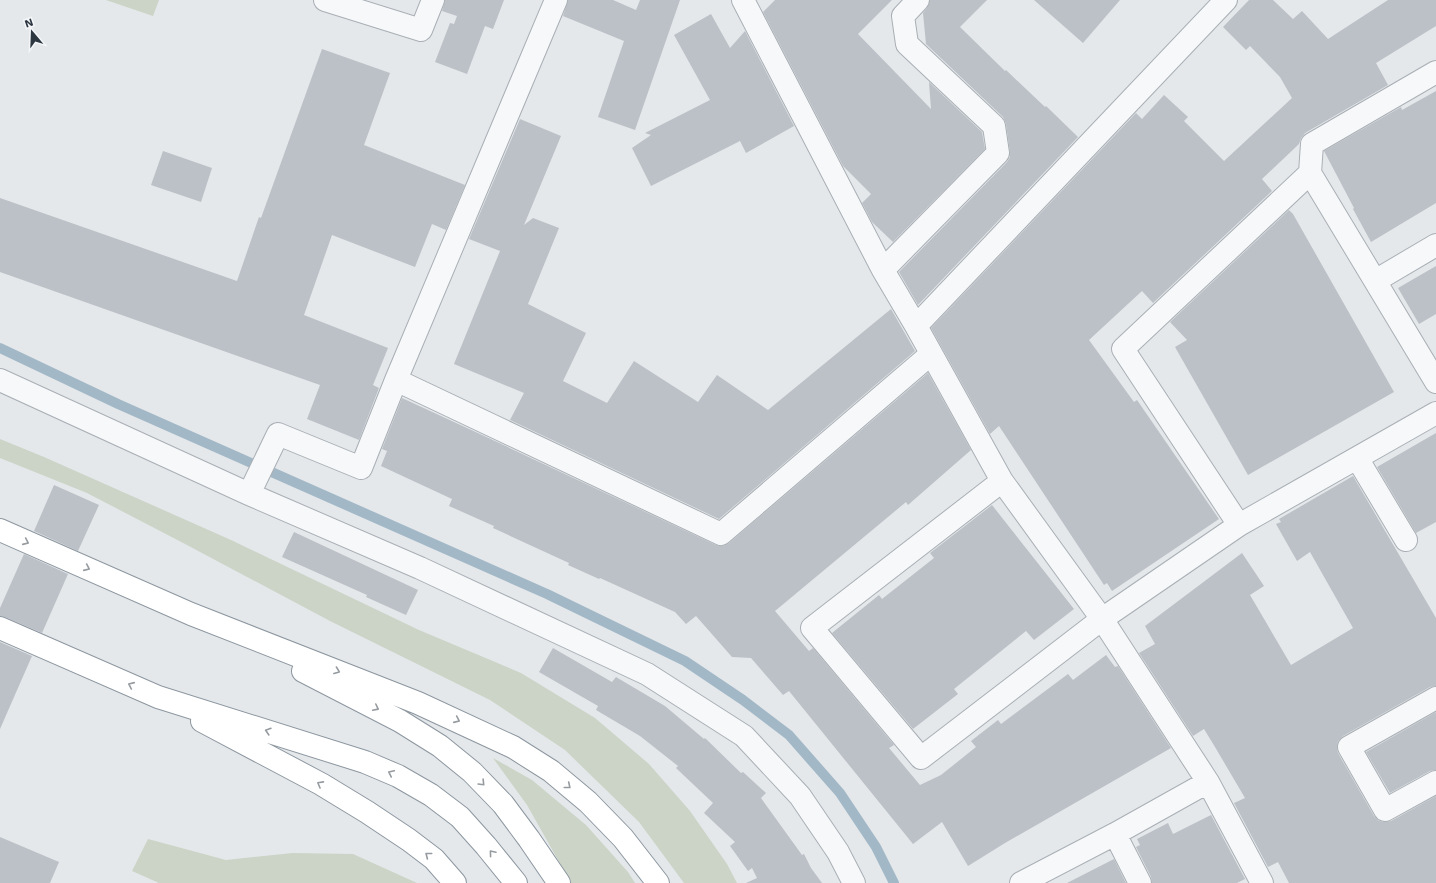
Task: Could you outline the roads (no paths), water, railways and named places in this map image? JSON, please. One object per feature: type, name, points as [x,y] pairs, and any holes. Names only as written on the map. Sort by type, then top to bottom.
[{"type":"highway","points":[[0,530],[191,614],[418,703],[512,747],[551,771],[588,802],[623,838],[658,883]]},
{"type":"highway","points":[[191,614],[400,721],[440,746],[472,772],[503,804],[559,883]]},
{"type":"highway","points":[[0,628],[158,697],[321,784],[368,812],[409,840],[434,859],[455,883]]},
{"type":"highway","points":[[158,697],[365,762],[398,776],[431,794],[460,817],[516,883]]},
{"type":"street","points":[[325,0],[421,30],[433,0]]},
{"type":"street","points":[[249,494],[278,434],[361,468],[396,380],[556,0]]},
{"type":"street","points":[[883,270],[998,153],[994,126],[907,44],[903,16],[918,0]]},
{"type":"street","points":[[916,326],[1226,0]]},
{"type":"street","points":[[745,1],[883,270],[916,326],[1002,481],[1102,619],[1208,782],[1262,883]]},
{"type":"street","points":[[1436,72],[1312,144],[1310,173],[1436,382]]},
{"type":"street","points":[[1239,525],[1123,349],[1310,173]]},
{"type":"street","points":[[1374,281],[1436,246]]},
{"type":"street","points":[[396,380],[721,534],[931,354]]},
{"type":"street","points":[[0,380],[249,494],[420,568],[647,674],[744,736],[800,796],[838,852],[854,883]]},
{"type":"street","points":[[1002,481],[812,628],[921,758],[1102,619],[1239,525],[1436,413]]},
{"type":"street","points":[[1357,458],[1406,540]]},
{"type":"street","points":[[1436,698],[1349,747],[1385,810],[1436,782]]},
{"type":"street","points":[[1021,883],[1115,834],[1208,782]]},
{"type":"street","points":[[1115,834],[1140,883]]},
{"type":"waterway","points":[[0,348],[118,404],[547,594],[685,661],[743,700],[789,735],[840,793],[876,847],[894,883]]}]
